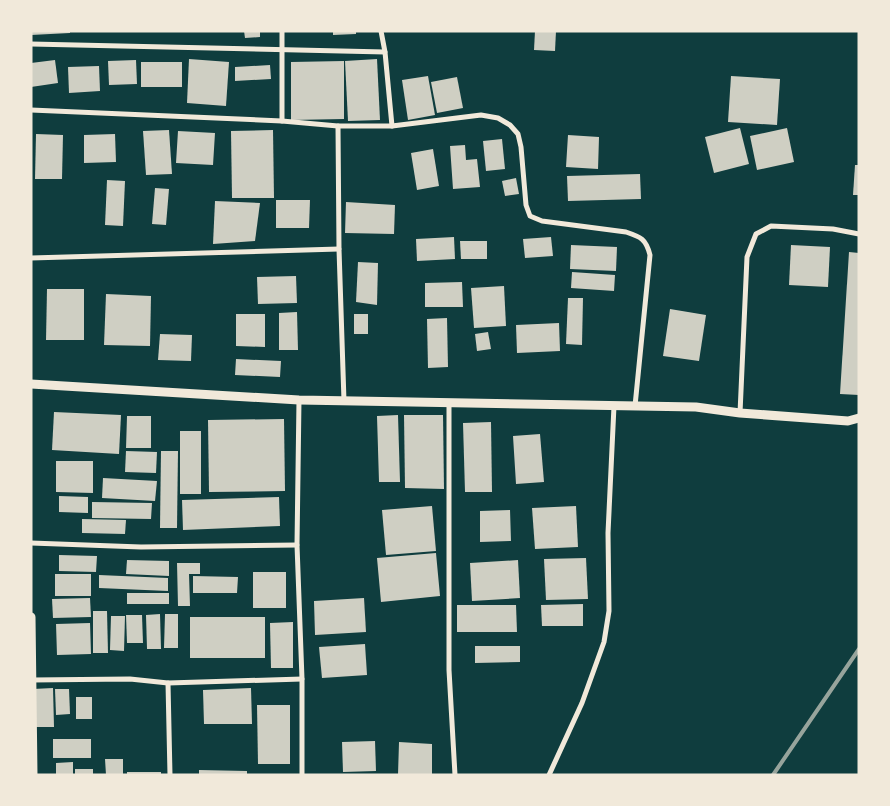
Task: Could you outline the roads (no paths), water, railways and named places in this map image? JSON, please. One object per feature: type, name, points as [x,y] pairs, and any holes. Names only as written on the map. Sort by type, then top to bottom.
[{"type":"street","points":[[282,31],[282,121]]},
{"type":"street","points":[[381,31],[385,52],[392,126]]},
{"type":"street","points":[[31,44],[385,52]]},
{"type":"street","points":[[31,110],[282,121],[338,126],[392,126],[481,115],[498,118],[510,125],[518,134],[521,147],[526,206],[530,216],[542,221],[626,232],[637,235],[648,246],[650,255],[636,406]]},
{"type":"street","points":[[338,126],[339,249],[344,401]]},
{"type":"street","points":[[740,413],[748,257],[756,234],[771,226],[834,229],[859,234]]},
{"type":"street","points":[[31,258],[339,249]]},
{"type":"street","points":[[31,384],[299,400],[696,406],[740,413],[848,421],[859,418]]},
{"type":"street","points":[[299,400],[297,545],[302,679],[302,775]]},
{"type":"street","points":[[449,402],[449,670],[455,775]]},
{"type":"street","points":[[549,775],[582,703],[604,642],[610,611],[608,533],[614,406]]},
{"type":"street","points":[[31,543],[142,547],[297,545]]},
{"type":"street","points":[[31,617],[33,775]]},
{"type":"street","points":[[32,680],[130,679],[168,682],[302,679]]},
{"type":"street","points":[[168,682],[170,775]]},
{"type":"railway","points":[[773,775],[859,649]]}]
